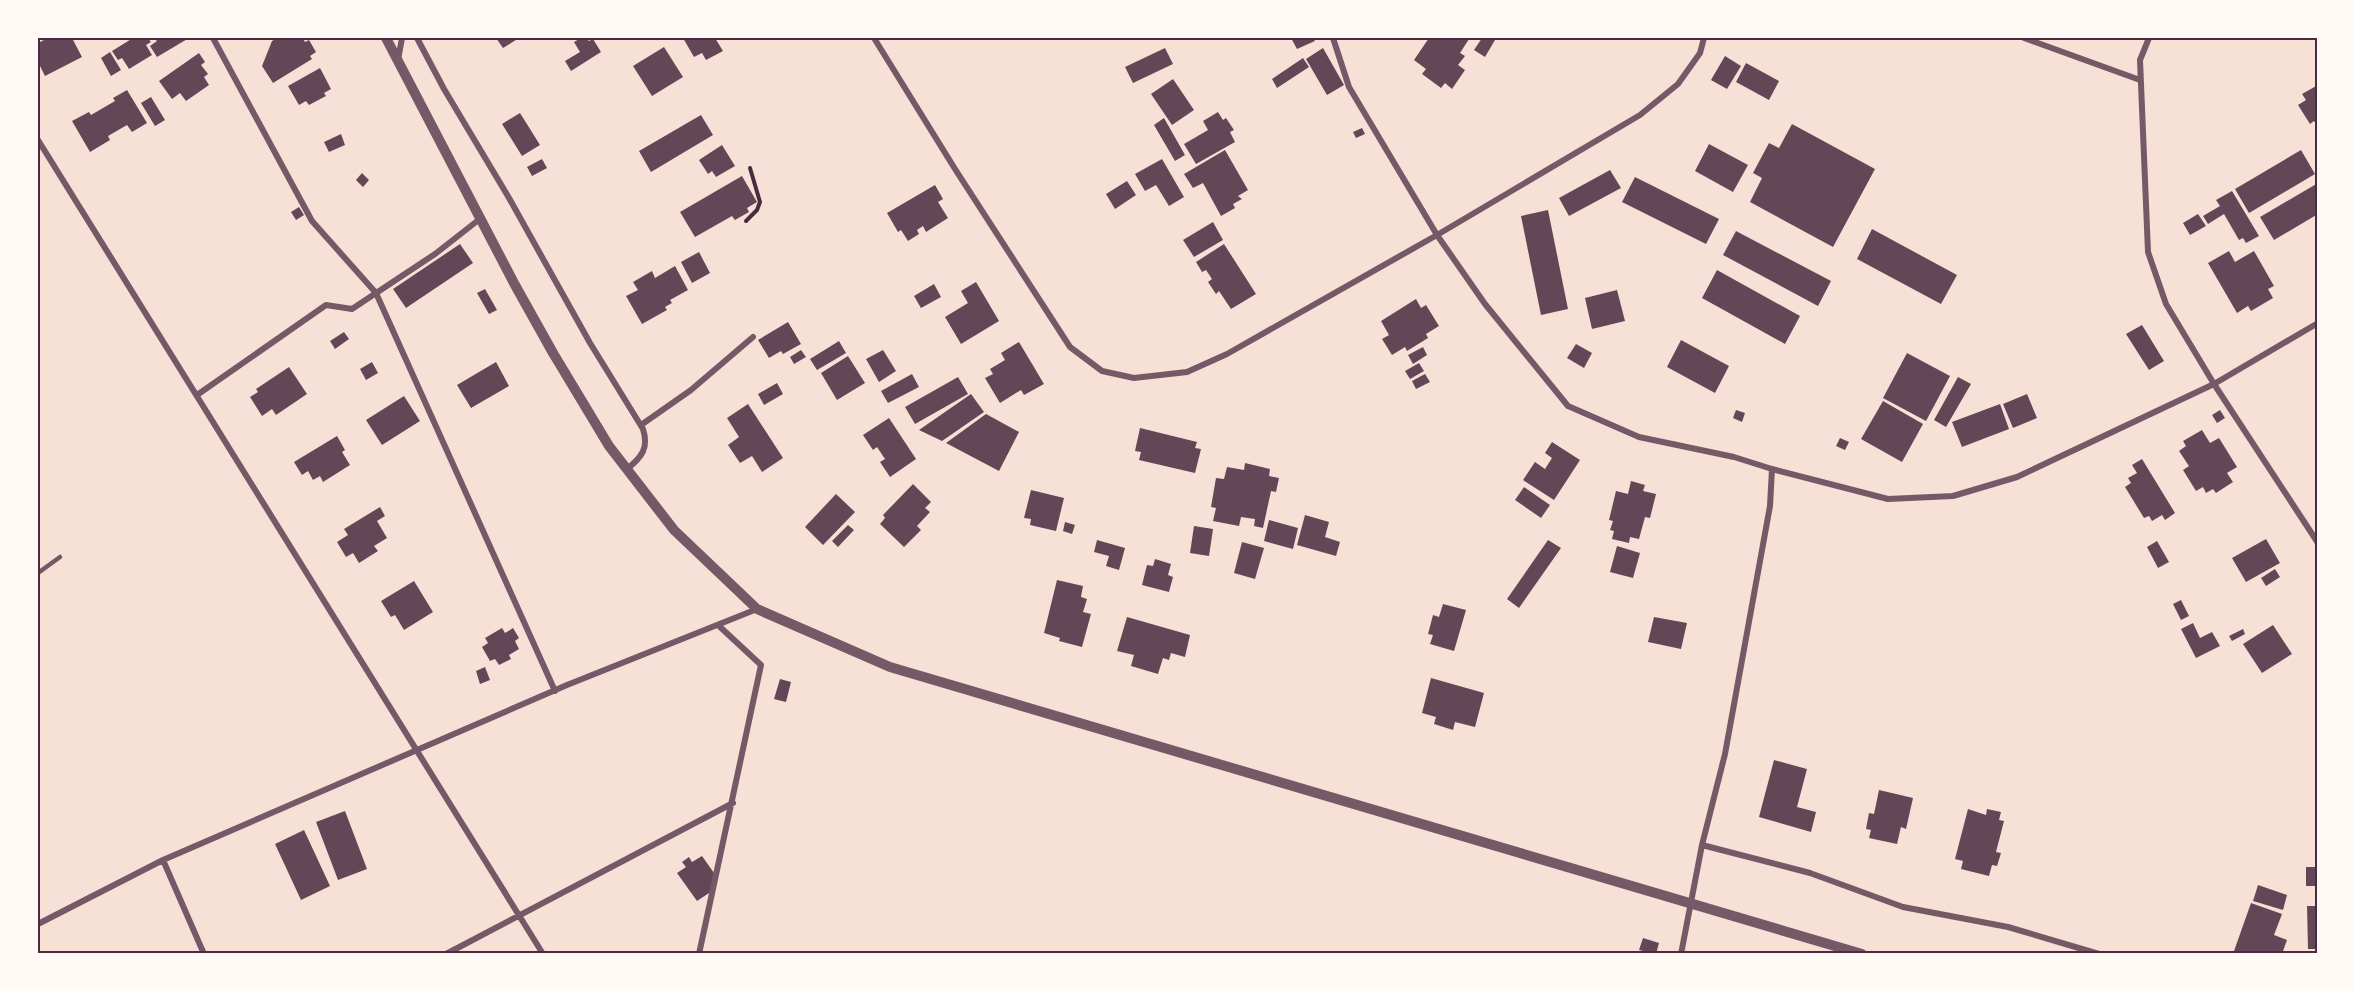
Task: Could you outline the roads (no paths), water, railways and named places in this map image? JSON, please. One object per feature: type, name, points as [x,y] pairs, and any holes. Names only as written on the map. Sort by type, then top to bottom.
[{"type":"street","points":[[213,38],[312,221],[376,293],[555,691]]},
{"type":"street","points":[[386,38],[553,353],[609,446],[674,530],[757,609],[890,667],[1862,954]]},
{"type":"street","points":[[398,60],[402,38]]},
{"type":"street","points":[[417,38],[590,344],[641,425],[647,442],[645,450],[627,470]]},
{"type":"street","points":[[874,38],[1070,347],[1102,371],[1134,378],[1187,372],[1227,354],[1437,235],[1640,115],[1678,84],[1700,53],[1704,38]]},
{"type":"street","points":[[1333,38],[1349,87],[1437,235],[1485,304],[1568,406],[1639,437],[1734,457],[1888,499],[1953,496],[2017,477],[2214,384],[2318,323]]},
{"type":"street","points":[[2024,38],[2140,80]]},
{"type":"street","points":[[2149,38],[2140,60],[2148,252],[2166,304],[2214,384],[2318,543]]},
{"type":"street","points":[[38,140],[543,954]]},
{"type":"street","points":[[196,395],[326,305],[352,309],[435,254],[481,218]]},
{"type":"street","points":[[641,425],[691,390],[753,337]]},
{"type":"street","points":[[1681,954],[1702,845],[1731,720],[1770,506],[1772,469]]},
{"type":"street","points":[[38,924],[163,860],[555,691],[757,609]]},
{"type":"street","points":[[699,954],[761,665],[718,625]]},
{"type":"street","points":[[446,954],[733,803]]},
{"type":"street","points":[[1702,845],[1810,873],[1903,907],[2008,927],[2099,954]]},
{"type":"street","points":[[163,860],[204,954]]},
{"type":"lane","points":[[38,573],[60,557]]}]
